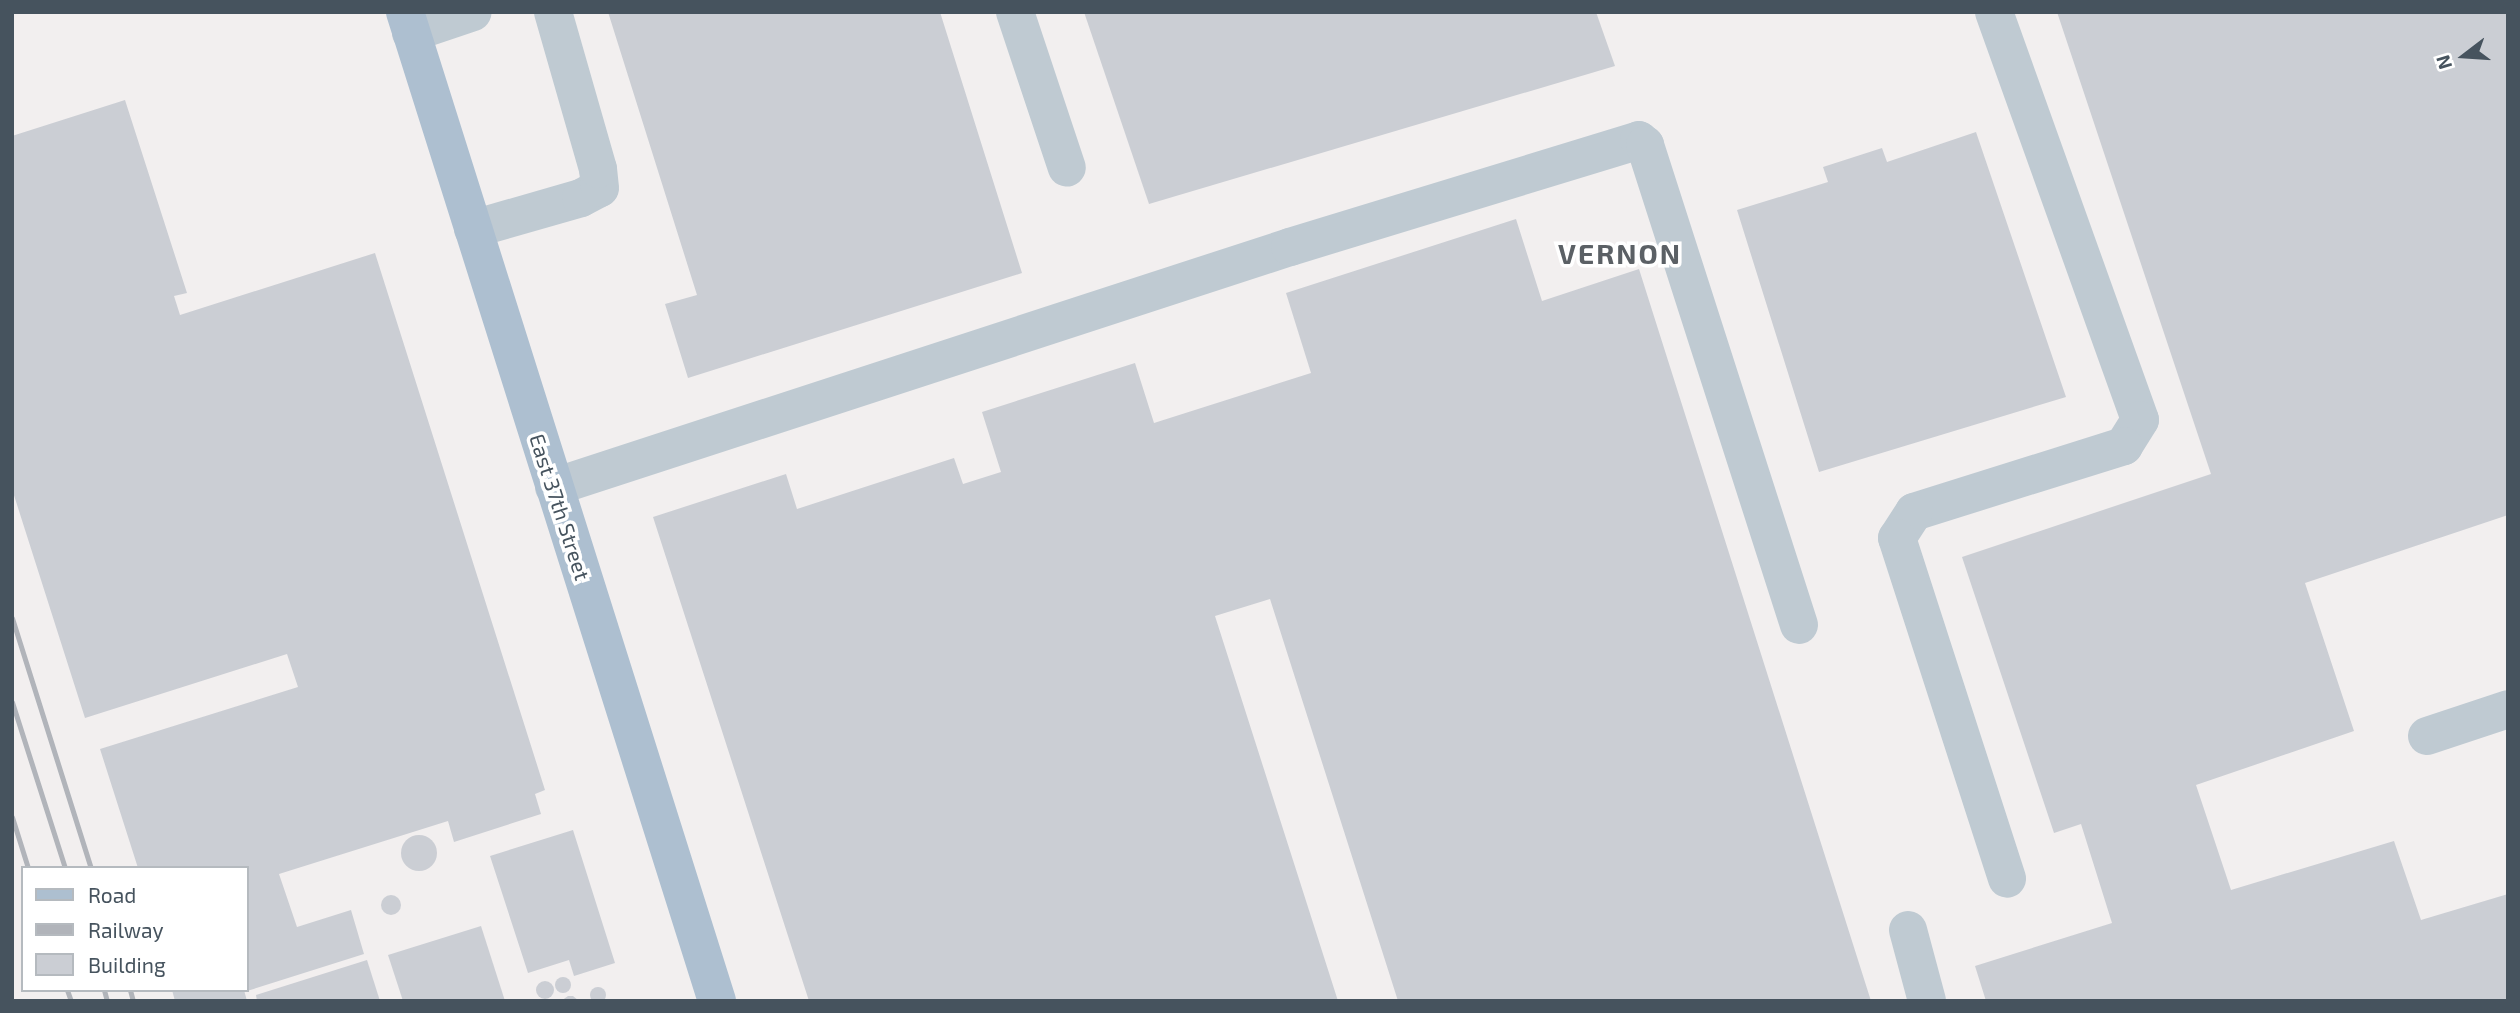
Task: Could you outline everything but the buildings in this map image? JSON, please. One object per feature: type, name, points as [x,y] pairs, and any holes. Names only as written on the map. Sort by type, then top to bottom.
[{"type":"main road","name":"East 37th Street","points":[[408,22],[718,1001]]},
{"type":"lane","points":[[408,22],[473,12]]},
{"type":"lane","points":[[473,229],[581,198],[600,188],[598,169],[553,12]]},
{"type":"lane","points":[[1015,12],[1067,168]]},
{"type":"lane","points":[[1994,12],[2140,421],[2124,446],[1914,512],[1898,538],[2007,879]]},
{"type":"lane","points":[[554,487],[1277,251],[1639,140],[1645,145],[1692,285],[1799,625]]},
{"type":"lane","points":[[2427,736],[2508,709]]},
{"type":"lane","points":[[1908,930],[1927,1001]]},
{"type":"railway","points":[[12,618],[90,866]]},
{"type":"railway","points":[[12,702],[64,866]]},
{"type":"railway","points":[[12,817],[27,866]]},
{"type":"railway","points":[[68,992],[71,1001]]},
{"type":"railway","points":[[105,992],[107,1001]]},
{"type":"railway","points":[[131,992],[133,1001]]},
{"type":"district","name":"VERNON","points":[[1620,253]]}]
